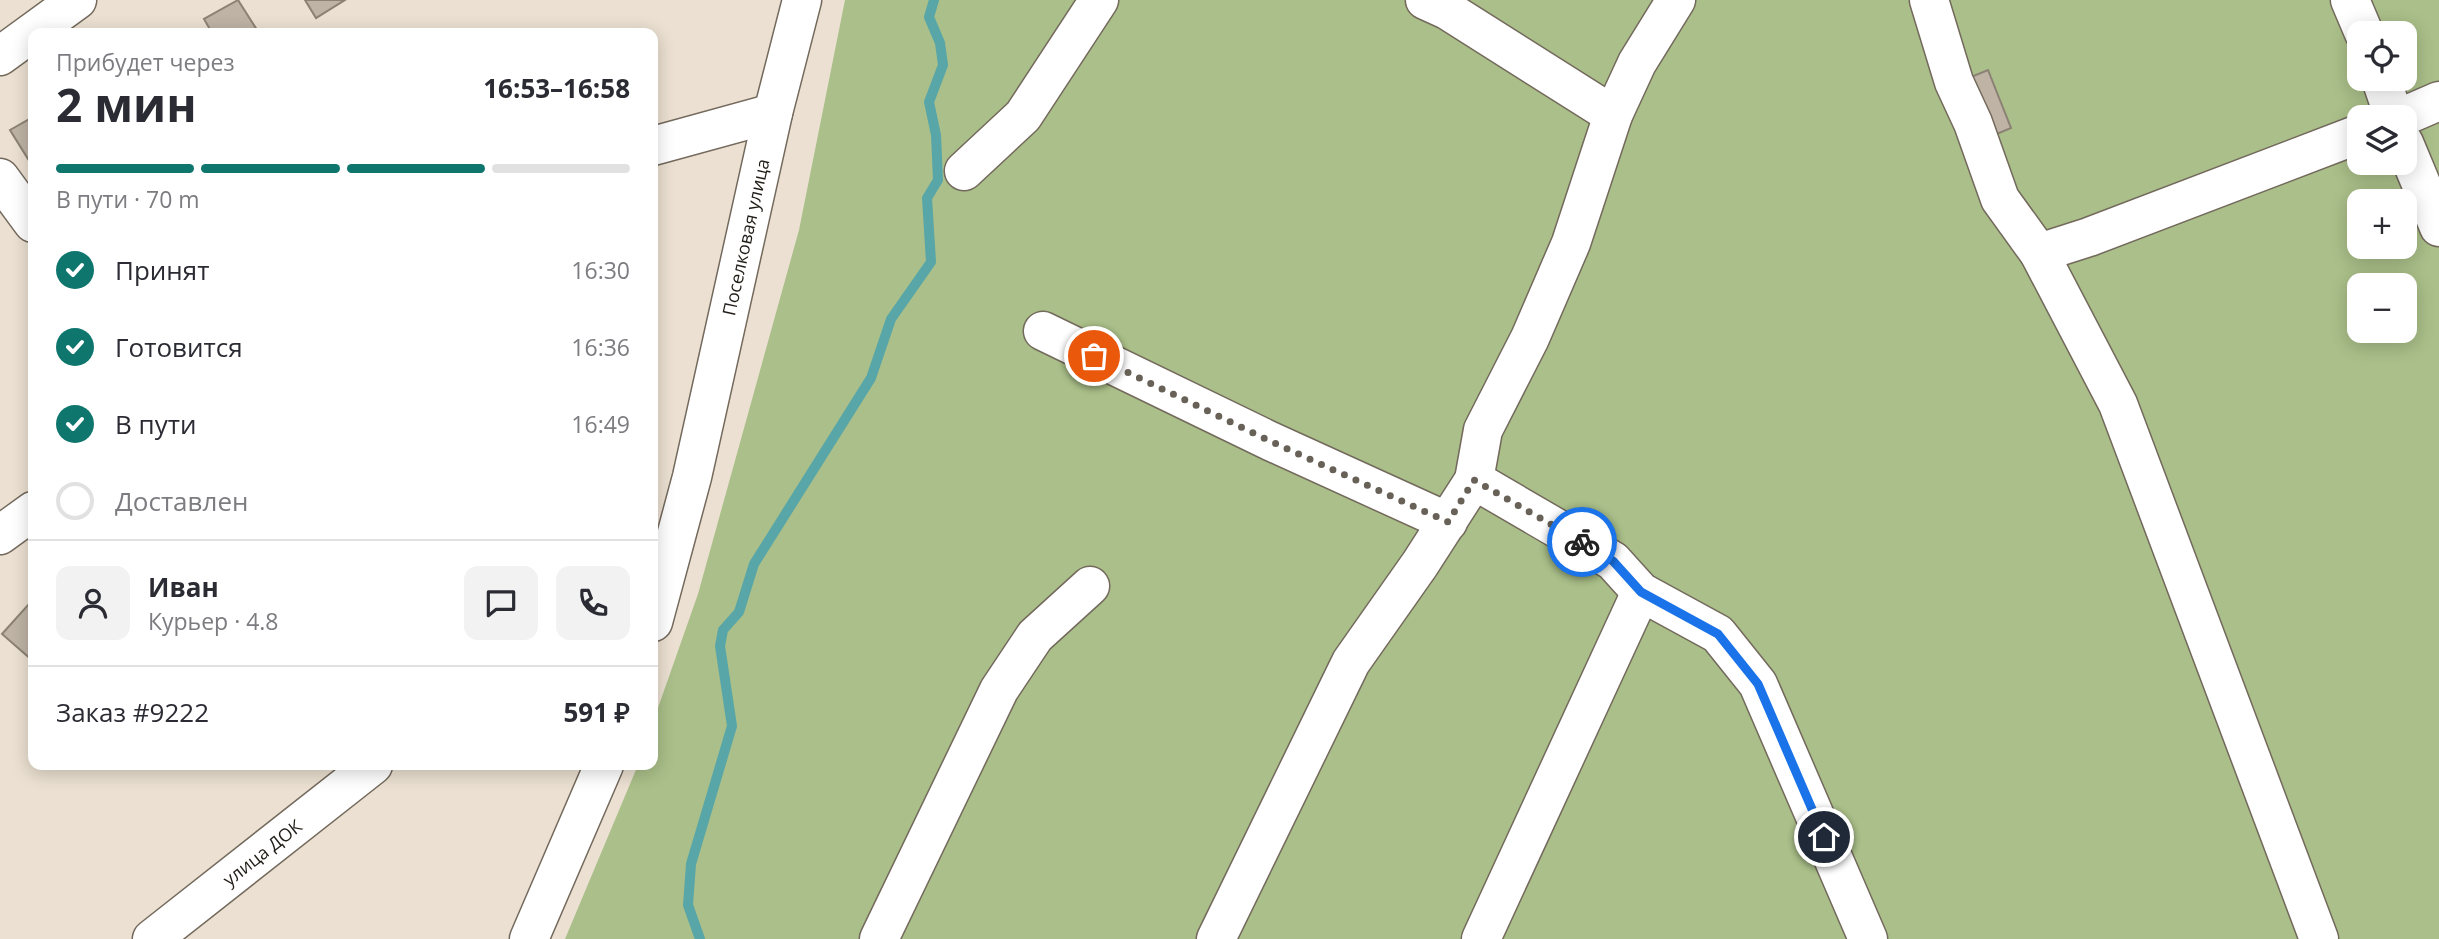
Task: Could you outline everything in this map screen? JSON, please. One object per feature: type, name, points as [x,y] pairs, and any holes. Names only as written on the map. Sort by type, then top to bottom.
[{"type":"street","points":[[39,28],[78,0]]},
{"type":"street","name":"Поселковая улица","points":[[692,477],[773,113],[802,0]]},
{"type":"street","points":[[964,172],[1024,116],[1100,0]]},
{"type":"street","points":[[1425,0],[1447,10],[1613,115]]},
{"type":"street","points":[[1216,939],[1351,662],[1474,480],[1483,430],[1530,338],[1571,243],[1613,115],[1637,63],[1676,0]]},
{"type":"street","points":[[1929,0],[1954,82],[1973,123],[2000,199],[2039,253],[2118,404],[2319,939]]},
{"type":"street","points":[[2350,0],[2359,21]]},
{"type":"street","points":[[0,56],[28,36]]},
{"type":"street","points":[[2417,111],[2439,101]]},
{"type":"street","points":[[658,145],[773,113]]},
{"type":"street","points":[[2039,253],[2347,139]]},
{"type":"street","points":[[2417,174],[2439,227]]},
{"type":"street","points":[[0,178],[28,216]]},
{"type":"street","points":[[1043,331],[1270,441],[1448,522]]},
{"type":"street","points":[[658,514],[692,477]]},
{"type":"street","points":[[658,603],[692,477]]},
{"type":"street","points":[[1474,480],[1613,561],[1641,592],[1718,634],[1758,684],[1868,939]]},
{"type":"street","points":[[0,535],[28,515]]},
{"type":"street","points":[[879,939],[999,690],[1035,636],[1090,586]]},
{"type":"street","points":[[1481,939],[1641,592]]},
{"type":"street","name":"улица ДОК","points":[[152,939],[367,770]]},
{"type":"street","points":[[529,939],[602,770]]},
{"type":"green space","points":[[845,0],[2439,0],[2439,939],[565,939],[636,770],[658,770],[658,708],[698,594],[799,230]]},
{"type":"building","points":[[238,0],[256,28],[209,28],[204,19]]},
{"type":"building","points":[[305,0],[345,0],[316,18]]},
{"type":"building","points":[[1988,70],[2011,128],[1985,139],[1961,81]]},
{"type":"building","points":[[28,120],[28,159],[10,130]]},
{"type":"building","points":[[28,605],[28,657],[2,634]]},
{"type":"waterway","points":[[700,939],[688,905],[691,864],[732,726],[720,646],[723,630],[739,612],[754,564],[871,378],[891,319],[931,262],[927,198],[938,180],[936,135],[929,102],[943,65],[940,43],[929,17],[934,0]]},
{"type":"way so far","points":[[1094,356],[1270,441],[1448,522],[1474,480],[1582,542]]},
{"type":"route","points":[[1582,542],[1613,561],[1641,592],[1718,634],[1758,684],[1824,837]]}]
